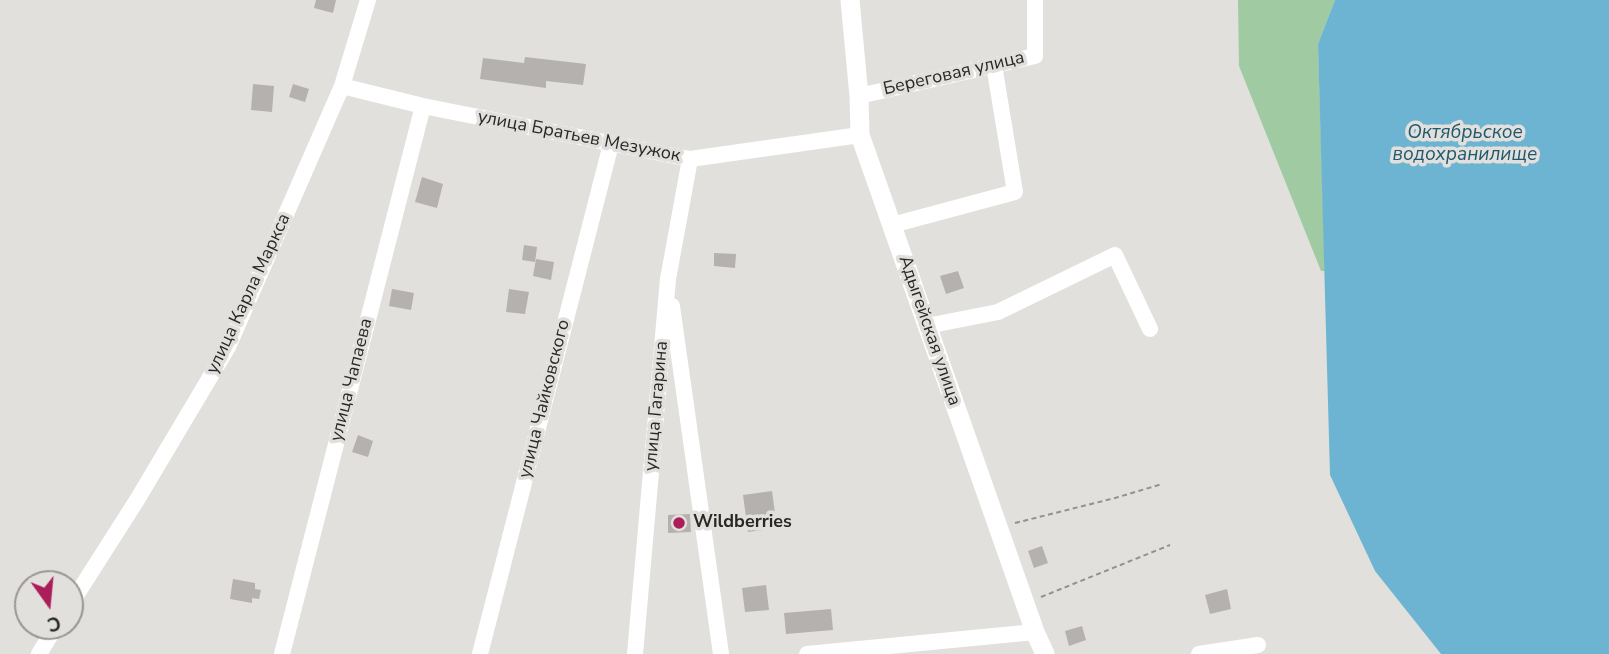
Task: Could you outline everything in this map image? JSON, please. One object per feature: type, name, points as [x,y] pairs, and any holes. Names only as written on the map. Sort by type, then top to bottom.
[{"type":"main road","name":"Адыгейская улица","points":[[850,0],[860,135],[1045,654]]},
{"type":"street","name":"улица Карла Маркса","points":[[84,583],[228,347],[342,86],[368,0]]},
{"type":"street","name":"Береговая улица","points":[[859,96],[1035,56],[1034,0]]},
{"type":"street","points":[[892,225],[1015,192],[994,65]]},
{"type":"street","name":"улица Братьев Мезужок","points":[[342,86],[423,106],[690,159],[860,135]]},
{"type":"street","name":"улица Чапаева","points":[[282,654],[423,106]]},
{"type":"street","name":"улица Чайковского","points":[[480,654],[611,144]]},
{"type":"street","name":"улица Гагарина","points":[[635,654],[668,279],[690,159]]},
{"type":"street","points":[[928,326],[998,312],[1115,255],[1150,329]]},
{"type":"street","points":[[668,279],[721,654]]},
{"type":"street","points":[[807,654],[1035,632]]},
{"type":"street","points":[[1199,654],[1258,645]]},
{"type":"path","points":[[998,527],[1162,484]]},
{"type":"path","points":[[1025,603],[1170,545]]},
{"type":"green space","points":[[1238,0],[1335,0],[1318,44],[1325,271],[1321,271],[1239,66]]},
{"type":"water","name":"Октябрьское водохранилище","points":[[1335,0],[1609,0],[1609,654],[1441,654],[1375,571],[1330,475],[1318,44]]},
{"type":"building","points":[[316,0],[336,0],[333,13],[314,8]]},
{"type":"building","points":[[525,57],[586,64],[583,85],[546,81],[546,88],[480,79],[483,58],[524,63]]},
{"type":"building","points":[[253,84],[274,86],[272,112],[251,110]]},
{"type":"building","points":[[293,84],[309,89],[305,102],[289,97]]},
{"type":"building","points":[[422,177],[443,184],[437,208],[415,202]]},
{"type":"building","points":[[524,245],[537,247],[535,262],[522,260]]},
{"type":"building","points":[[714,253],[736,254],[735,268],[714,266]]},
{"type":"building","points":[[536,259],[554,262],[551,280],[533,276]]},
{"type":"building","points":[[958,271],[964,288],[946,294],[940,276]]},
{"type":"building","points":[[392,289],[414,293],[411,310],[389,306]]},
{"type":"building","points":[[509,289],[529,292],[525,314],[506,312]]},
{"type":"building","points":[[358,435],[373,441],[368,457],[352,452]]},
{"type":"building","points":[[772,491],[777,528],[748,532],[743,495]]},
{"type":"building","name":"Wildberries","points":[[690,514],[691,532],[668,533],[668,515]]},
{"type":"building","points":[[1042,546],[1048,563],[1034,568],[1028,551]]},
{"type":"building","points":[[233,579],[255,583],[255,589],[261,590],[259,599],[252,598],[252,603],[230,599]]},
{"type":"building","points":[[766,585],[769,610],[745,612],[742,588]]},
{"type":"building","points":[[1227,589],[1231,609],[1210,614],[1205,595]]},
{"type":"building","points":[[831,609],[833,630],[786,634],[784,613]]},
{"type":"building","points":[[1082,626],[1086,640],[1069,646],[1065,631]]},
{"type":"place","name":"Wildberries","points":[[679,523]]}]
